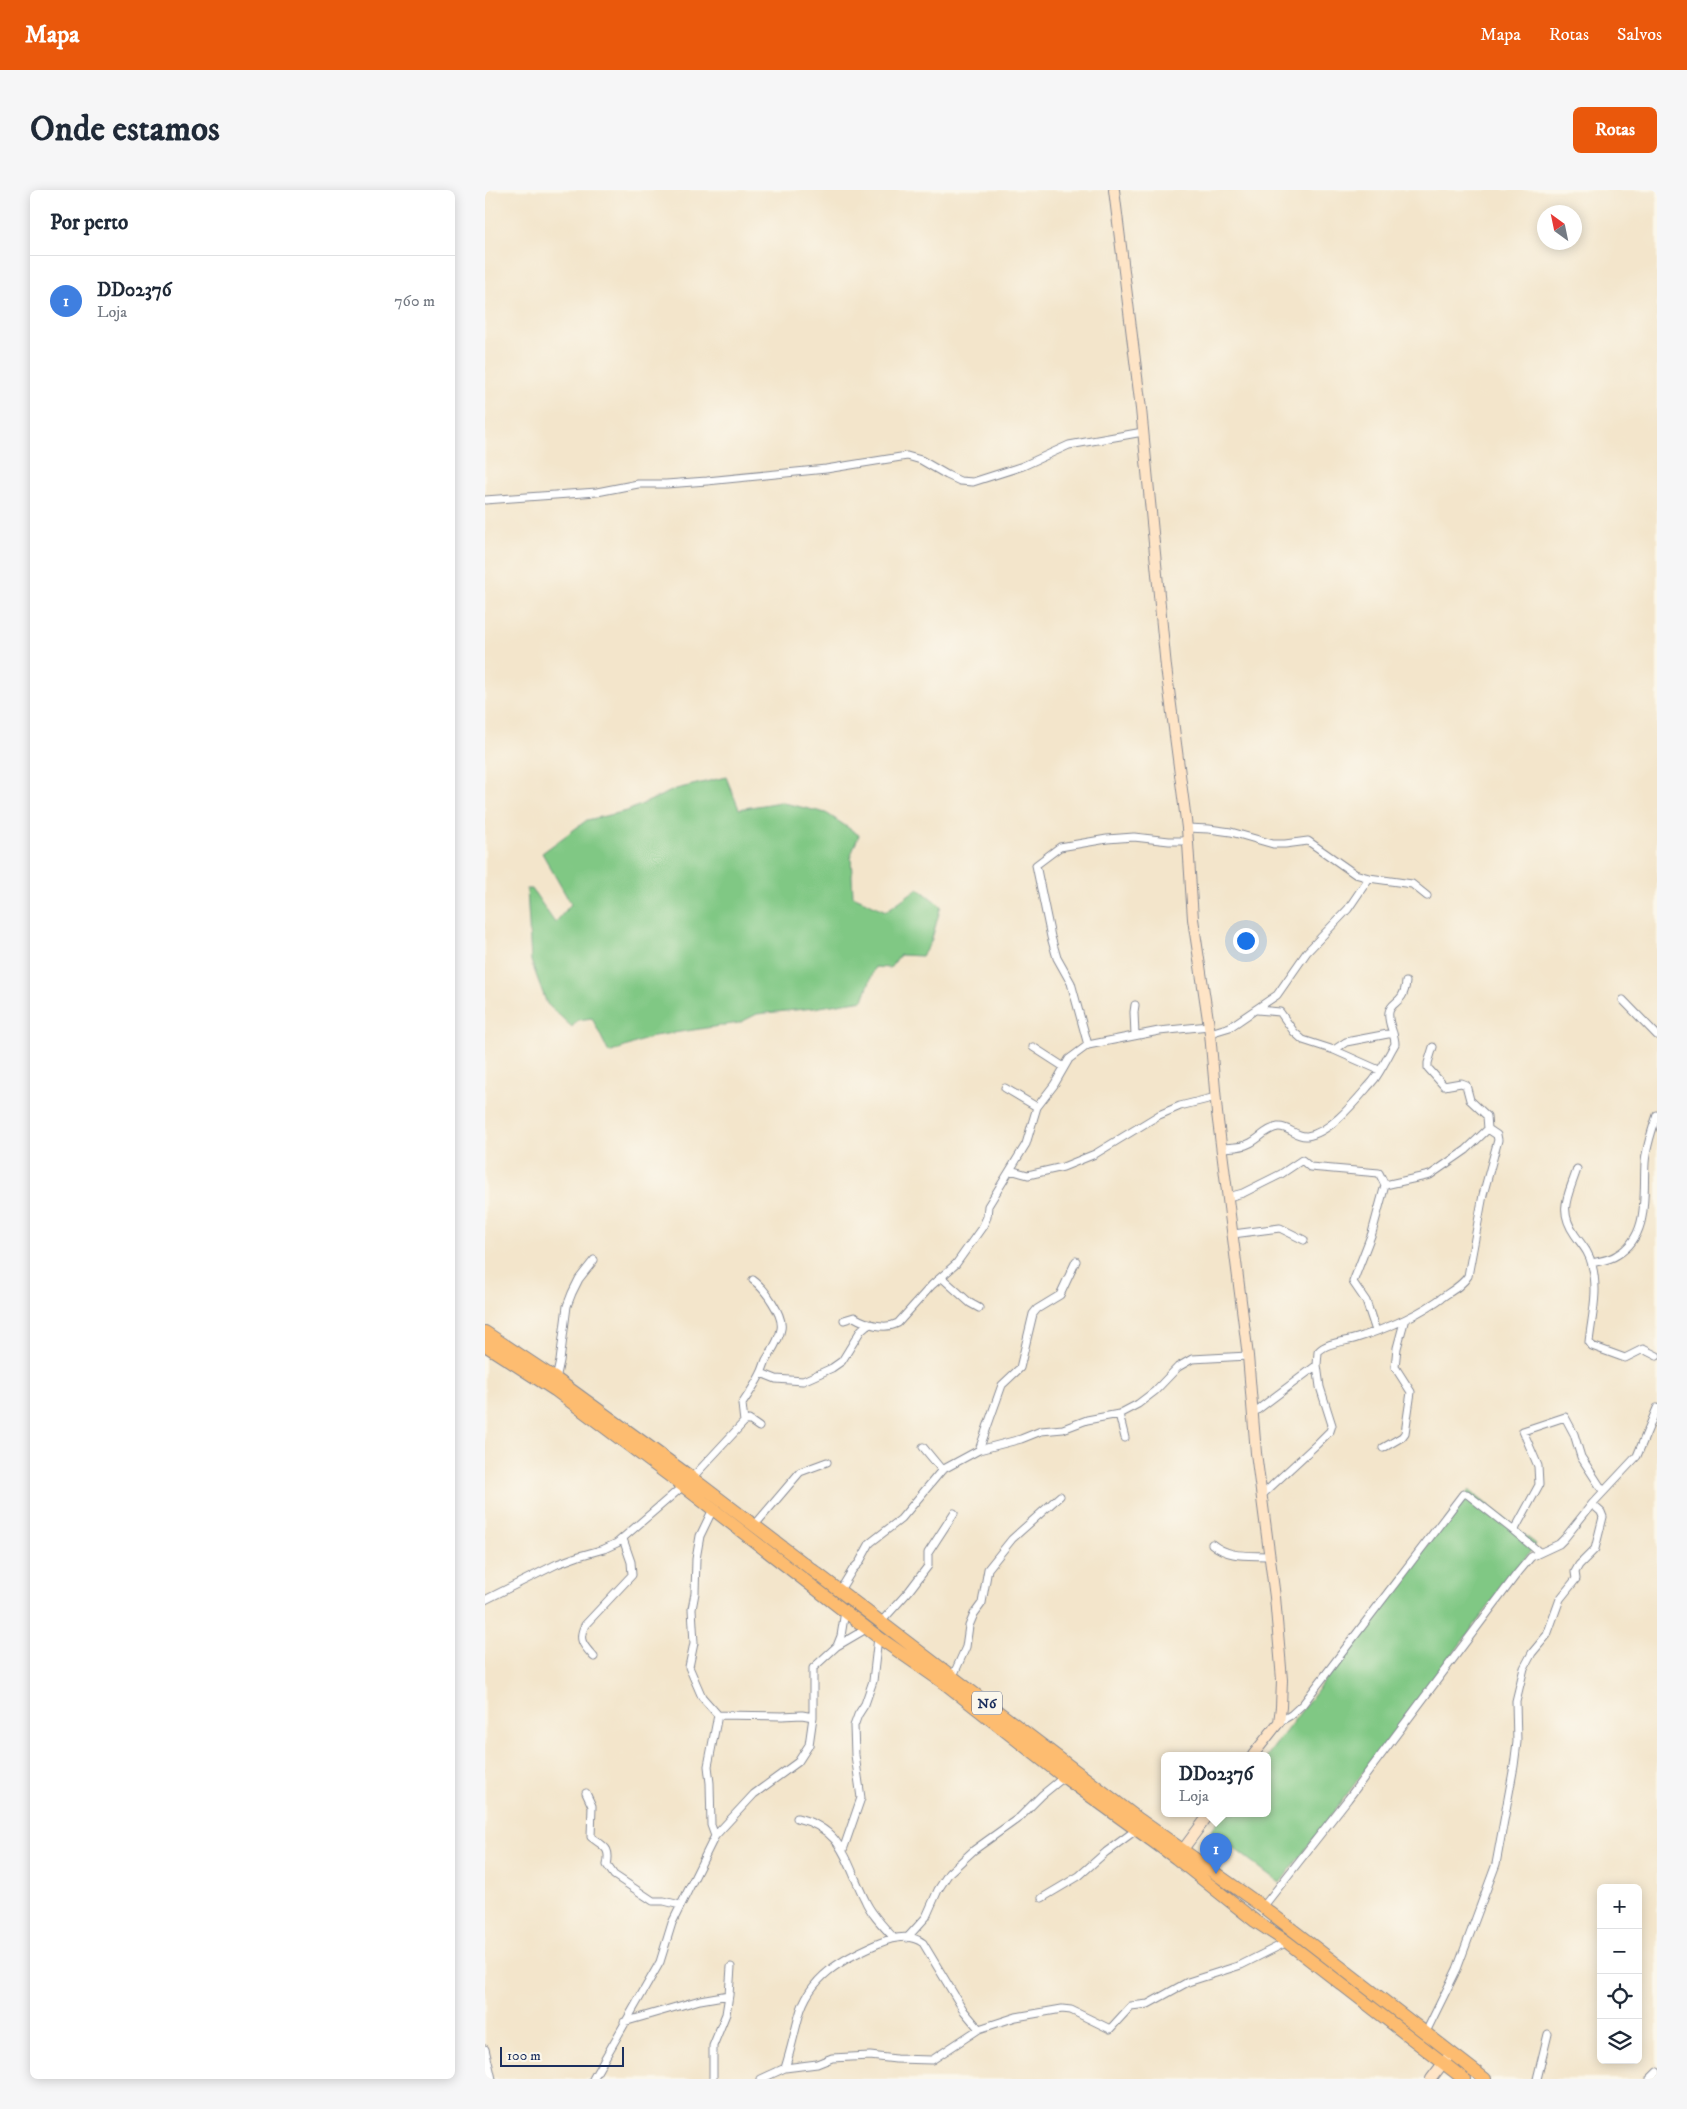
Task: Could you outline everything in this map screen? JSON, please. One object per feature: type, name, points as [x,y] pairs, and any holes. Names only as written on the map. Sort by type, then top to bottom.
[{"type":"highway","name":"N6","points":[[485,1332],[556,1378],[687,1482],[713,1509],[866,1629],[947,1685],[1064,1777],[1136,1830],[1179,1854],[1263,1907],[1485,2079]]},
{"type":"highway","name":"N6","points":[[485,1345],[555,1390],[754,1526],[839,1592],[953,1676],[1179,1854],[1255,1921],[1287,1942],[1464,2079]]},
{"type":"street","points":[[1114,190],[1143,432],[1166,666],[1187,828],[1193,919],[1210,1030],[1222,1148],[1249,1356],[1252,1414],[1282,1680],[1279,1722]]},
{"type":"street","points":[[485,500],[597,492],[638,484],[691,482],[826,469],[907,456],[921,460],[947,476],[973,482],[1023,466],[1069,445],[1143,432]]},
{"type":"street","points":[[1187,828],[1224,831],[1273,844],[1308,841],[1314,843],[1346,869],[1369,878],[1412,884],[1427,896]]},
{"type":"street","points":[[1088,1045],[1068,975],[1057,958],[1036,865],[1060,847],[1107,838],[1134,837],[1169,841],[1188,840]]},
{"type":"street","points":[[844,1320],[855,1317],[869,1323],[891,1327],[898,1323],[941,1277],[960,1260],[985,1223],[988,1206],[1026,1144],[1037,1107],[1054,1085],[1069,1059],[1088,1045],[1135,1035],[1230,1027],[1277,995],[1307,952],[1348,909],[1369,878]]},
{"type":"street","points":[[1222,1148],[1249,1144],[1269,1130],[1279,1127],[1286,1128],[1300,1136],[1317,1134],[1329,1126],[1355,1102],[1373,1081],[1395,1044],[1389,1013],[1391,1008],[1402,998],[1406,982]]},
{"type":"street","points":[[1623,1000],[1656,1034]]},
{"type":"street","points":[[1135,1005],[1135,1035]]},
{"type":"street","points":[[1257,1010],[1280,1012],[1294,1032],[1303,1040],[1334,1050],[1379,1070]]},
{"type":"street","points":[[1334,1050],[1346,1042],[1393,1033]]},
{"type":"street","points":[[1433,1047],[1427,1063],[1428,1068],[1444,1086],[1461,1083],[1466,1085],[1469,1100],[1487,1116],[1488,1129]]},
{"type":"street","points":[[1033,1048],[1064,1067]]},
{"type":"street","points":[[1005,1088],[1037,1107]]},
{"type":"street","points":[[1010,1170],[1028,1175],[1063,1167],[1086,1158],[1159,1115],[1181,1106],[1216,1097]]},
{"type":"street","points":[[1592,1263],[1619,1254],[1631,1242],[1642,1220],[1645,1202],[1645,1162],[1657,1115]]},
{"type":"street","points":[[1385,1185],[1430,1175],[1466,1150],[1488,1129]]},
{"type":"street","points":[[1262,1495],[1329,1431],[1331,1419],[1320,1387],[1317,1365],[1317,1354],[1320,1349],[1404,1322],[1461,1284],[1467,1276],[1483,1195],[1498,1140],[1497,1135],[1488,1129]]},
{"type":"street","points":[[1229,1197],[1243,1193],[1302,1160],[1310,1167],[1379,1173],[1385,1185],[1371,1234],[1353,1282],[1366,1301],[1376,1331]]},
{"type":"street","points":[[1577,1169],[1567,1196],[1565,1210],[1567,1223],[1584,1246],[1592,1263],[1597,1291],[1589,1342],[1592,1346],[1625,1358],[1643,1349],[1657,1356]]},
{"type":"street","points":[[1233,1234],[1279,1228],[1304,1240]]},
{"type":"street","points":[[556,1378],[567,1306],[579,1279],[594,1260]]},
{"type":"street","points":[[979,1450],[1003,1385],[1020,1368],[1033,1314],[1037,1308],[1060,1295],[1077,1261]]},
{"type":"street","points":[[941,1277],[969,1304],[979,1308]]},
{"type":"street","points":[[744,1422],[742,1404],[775,1347],[782,1323],[773,1304],[760,1285],[753,1280]]},
{"type":"street","points":[[1383,1448],[1402,1437],[1405,1432],[1411,1392],[1395,1368],[1397,1348],[1404,1322]]},
{"type":"street","points":[[761,1373],[776,1379],[803,1381],[832,1368],[841,1361],[861,1330],[869,1323]]},
{"type":"street","points":[[839,1592],[870,1543],[901,1520],[942,1470],[979,1450],[1014,1441],[1041,1431],[1063,1429],[1087,1420],[1119,1414],[1138,1404],[1155,1391],[1177,1367],[1192,1359],[1249,1356]]},
{"type":"street","points":[[1252,1414],[1317,1365]]},
{"type":"street","points":[[1263,1907],[1348,1799],[1516,1575],[1531,1557],[1564,1539],[1591,1504],[1637,1456],[1657,1408]]},
{"type":"street","points":[[1119,1414],[1125,1438]]},
{"type":"street","points":[[1513,1531],[1539,1485],[1538,1466],[1523,1431],[1526,1429],[1565,1417],[1574,1434],[1581,1457],[1603,1491]]},
{"type":"street","points":[[485,1600],[557,1564],[604,1550],[623,1539],[687,1482],[744,1422],[749,1420],[759,1427]]},
{"type":"street","points":[[923,1447],[942,1470]]},
{"type":"street","points":[[754,1526],[800,1472],[827,1462]]},
{"type":"street","points":[[1255,1752],[1279,1722],[1291,1715],[1303,1704],[1463,1494],[1467,1494],[1539,1552]]},
{"type":"street","points":[[953,1676],[966,1647],[969,1626],[974,1614],[982,1603],[988,1569],[1012,1539],[1060,1496]]},
{"type":"street","points":[[1425,2034],[1457,1969],[1496,1864],[1514,1766],[1517,1742],[1516,1701],[1524,1668],[1547,1635],[1560,1599],[1576,1579],[1575,1572],[1579,1565],[1595,1549],[1603,1517],[1601,1512],[1591,1504]]},
{"type":"street","points":[[713,1509],[700,1536],[696,1558],[695,1593],[692,1609],[694,1643],[689,1667],[702,1697],[718,1715],[802,1715],[813,1717]]},
{"type":"street","points":[[881,1622],[909,1591],[927,1566],[928,1553],[953,1513]]},
{"type":"street","points":[[594,1657],[582,1644],[581,1633],[585,1625],[631,1575],[631,1562],[623,1539]]},
{"type":"street","points":[[1212,1544],[1221,1552],[1229,1554],[1269,1556]]},
{"type":"street","points":[[837,1646],[841,1636],[845,1612]]},
{"type":"street","points":[[593,2079],[660,1962],[672,1923],[715,1836],[754,1794],[798,1762],[811,1737],[813,1668],[837,1646],[866,1629]]},
{"type":"street","points":[[843,1850],[861,1798],[855,1755],[854,1726],[865,1704],[873,1681],[878,1637]]},
{"type":"street","points":[[715,1836],[711,1825],[708,1766],[718,1715]]},
{"type":"street","points":[[907,1938],[926,1916],[938,1890],[949,1873],[974,1850],[1020,1817],[1064,1777]]},
{"type":"street","points":[[586,1793],[592,1806],[591,1837],[607,1848],[609,1855],[607,1865],[614,1875],[653,1901],[664,1901],[680,1905]]},
{"type":"street","points":[[1179,1854],[1207,1817]]},
{"type":"street","points":[[797,1818],[812,1821],[835,1838],[843,1850],[864,1900],[893,1938]]},
{"type":"street","points":[[1042,1898],[1079,1876],[1106,1852],[1136,1830]]},
{"type":"street","points":[[785,2068],[799,2016],[811,1988],[833,1966],[843,1959],[893,1938],[918,1939],[923,1943],[964,2010],[979,2029]]},
{"type":"street","points":[[761,2079],[785,2068],[817,2064],[833,2058],[870,2056],[932,2060],[979,2029],[1016,2017],[1063,2009],[1071,2010],[1111,2029],[1131,2006],[1148,2004],[1188,1982],[1241,1965],[1287,1942]]},
{"type":"street","points":[[713,2079],[713,2046],[726,2014],[731,1967]]},
{"type":"street","points":[[624,2022],[700,2000],[729,1995]]},
{"type":"street","points":[[1537,2079],[1548,2034]]},
{"type":"street","points":[[485,2049],[492,2079]]},
{"type":"street","points":[[1431,2079],[1451,2053]]},
{"type":"street","points":[[1650,2079],[1657,2072]]},
{"type":"green space","points":[[726,777],[739,809],[780,802],[826,813],[859,835],[851,855],[853,896],[886,911],[918,888],[941,906],[931,942],[922,956],[900,955],[890,968],[875,967],[863,1000],[814,1008],[757,1014],[739,1023],[654,1036],[609,1053],[592,1018],[578,1020],[572,1027],[547,1004],[531,961],[527,889],[532,889],[555,923],[571,904],[542,853],[587,820],[627,811],[676,789]]},
{"type":"green space","points":[[1469,1490],[1536,1544],[1280,1883],[1211,1831],[1221,1817],[1271,1817],[1270,1752]]},
{"type":"place","name":"DD02376","points":[[1216,1874]]}]
